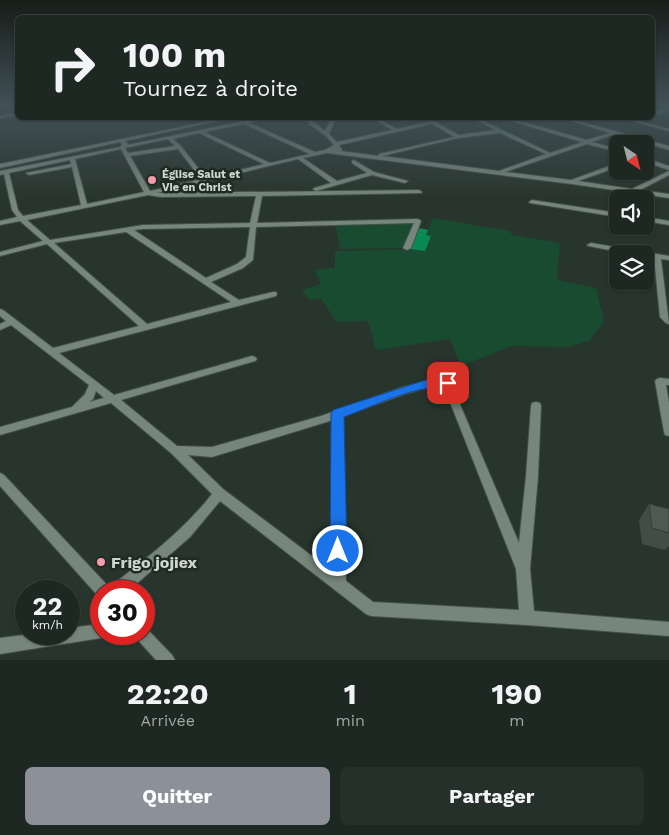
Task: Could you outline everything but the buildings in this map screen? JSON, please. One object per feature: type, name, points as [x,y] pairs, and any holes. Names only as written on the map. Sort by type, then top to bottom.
[{"type":"street","points":[[0,166],[136,137]]},
{"type":"street","points":[[4,174],[173,137]]},
{"type":"street","points":[[210,137],[268,164]]},
{"type":"street","points":[[276,137],[314,154]]},
{"type":"street","points":[[328,137],[338,148],[375,156],[626,190]]},
{"type":"street","points":[[0,223],[206,180],[327,151],[374,137]]},
{"type":"street","points":[[405,181],[372,173],[354,162],[458,137]]},
{"type":"street","points":[[513,137],[549,154]]},
{"type":"street","points":[[571,137],[609,148]]},
{"type":"street","points":[[499,172],[600,137]]},
{"type":"street","points":[[635,137],[669,148]]},
{"type":"street","points":[[168,138],[179,147],[206,180]]},
{"type":"street","points":[[120,140],[124,144],[122,147],[148,193]]},
{"type":"street","points":[[127,155],[179,147]]},
{"type":"street","points":[[73,158],[73,166],[84,206]]},
{"type":"street","points":[[299,158],[337,184]]},
{"type":"street","points":[[654,163],[669,168]]},
{"type":"street","points":[[4,174],[73,166]]},
{"type":"street","points":[[572,182],[609,168]]},
{"type":"street","points":[[298,193],[372,173]]},
{"type":"street","points":[[635,190],[669,173]]},
{"type":"street","points":[[4,174],[15,210],[22,219],[145,327]]},
{"type":"street","points":[[148,193],[171,196],[419,192]]},
{"type":"street","points":[[654,194],[669,196]]},
{"type":"street","points":[[206,281],[246,262],[251,253],[253,225],[259,195]]},
{"type":"street","points":[[532,202],[609,214]]},
{"type":"street","points":[[654,220],[668,222]]},
{"type":"street","points":[[0,254],[48,242],[127,229],[418,222],[407,248]]},
{"type":"street","points":[[127,229],[238,303]]},
{"type":"street","points":[[591,245],[609,248]]},
{"type":"street","points":[[654,256],[669,258]]},
{"type":"street","points":[[657,256],[664,317],[669,321]]},
{"type":"street","points":[[51,352],[272,294]]},
{"type":"street","points":[[0,312],[176,450],[219,492],[371,609],[527,618],[669,630]]},
{"type":"street","points":[[0,327],[12,321]]},
{"type":"street","points":[[0,431],[252,359]]},
{"type":"street","points":[[669,382],[660,380],[669,432]]},
{"type":"street","points":[[176,450],[212,452],[338,414],[403,391],[429,384],[448,383],[523,569]]},
{"type":"street","points":[[75,409],[89,396],[94,384]]},
{"type":"street","points":[[527,618],[523,569],[532,476],[536,406]]},
{"type":"street","points":[[338,414],[339,584]]},
{"type":"street","points":[[0,478],[93,580]]},
{"type":"street","points":[[130,580],[208,509],[219,492]]},
{"type":"street","points":[[0,646],[90,633]]},
{"type":"street","points":[[153,645],[167,660]]},
{"type":"shaded area","points":[[433,218],[510,231],[512,235],[560,243],[557,280],[596,288],[604,321],[589,341],[569,347],[512,346],[461,366],[450,339],[376,350],[368,321],[336,322],[321,298],[309,300],[302,290],[321,284],[315,270],[335,268],[335,251],[410,249],[425,251],[430,236],[426,235]]},
{"type":"shaded area","points":[[335,223],[415,224],[403,248],[340,249]]},
{"type":"shaded area","points":[[419,228],[428,230],[426,235],[431,236],[425,251],[410,249]]},
{"type":"place","name":"Église Salut et Vie en Christ","points":[[152,180]]},
{"type":"place","name":"Frigo jojiex","points":[[101,562]]},
{"type":"route","points":[[338,551],[338,414],[403,391],[429,384],[448,383]]}]
